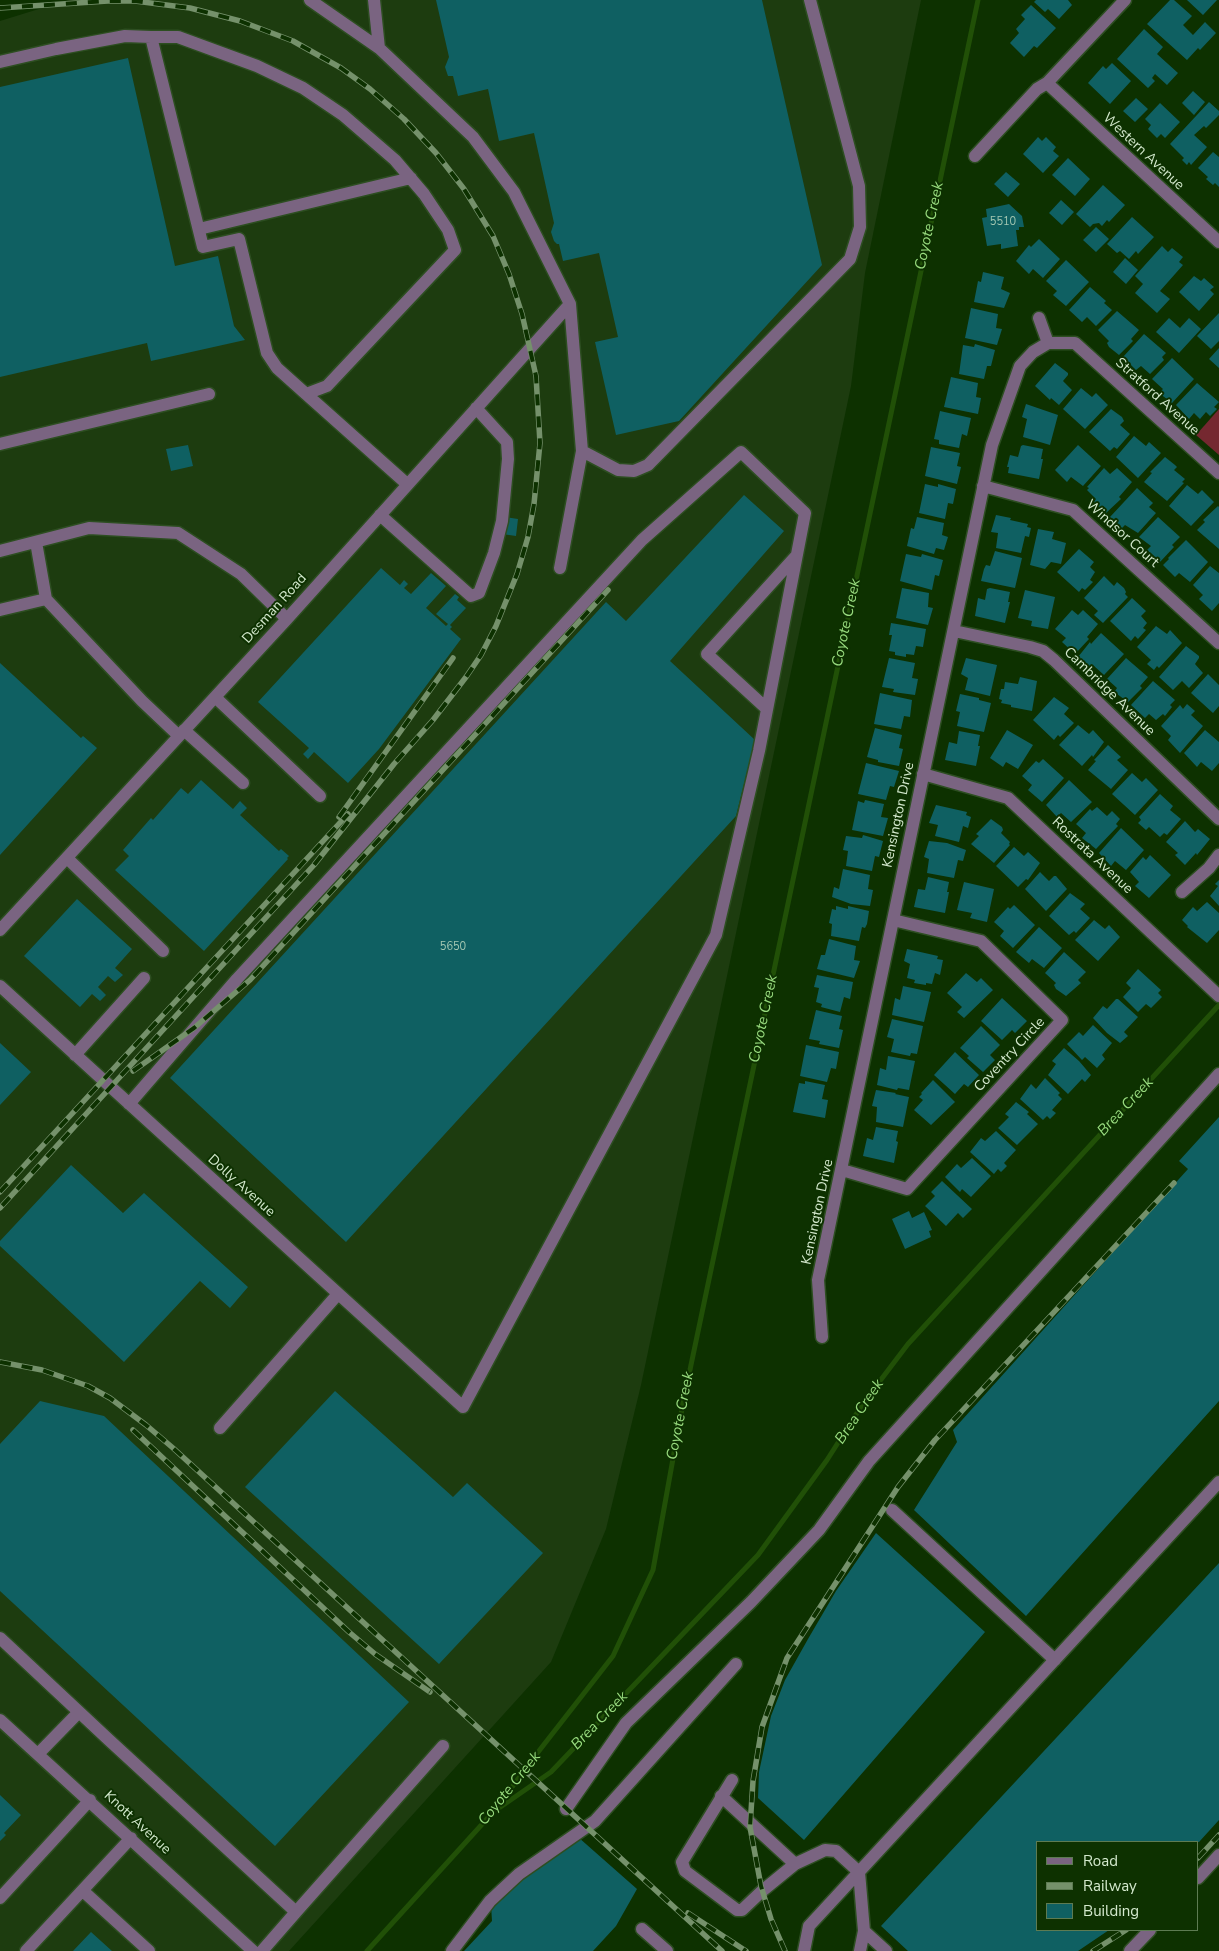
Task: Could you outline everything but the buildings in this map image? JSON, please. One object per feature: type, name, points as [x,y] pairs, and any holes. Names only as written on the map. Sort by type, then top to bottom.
[{"type":"street","points":[[310,0],[379,48],[473,137],[514,192],[570,304],[582,451],[560,568]]},
{"type":"street","points":[[374,0],[379,48]]},
{"type":"street","points":[[582,451],[618,470],[634,472],[648,465],[850,259],[860,227],[859,186],[810,0]]},
{"type":"street","points":[[975,156],[1037,89],[1047,83],[1125,0]]},
{"type":"street","points":[[0,62],[125,36],[178,38],[257,66],[304,88],[343,115],[395,160],[424,194],[448,230],[455,250],[327,386],[306,394]]},
{"type":"street","points":[[151,37],[203,247],[239,239],[267,353],[277,368],[407,484]]},
{"type":"street","name":"Western Avenue","points":[[1047,83],[1219,242]]},
{"type":"street","points":[[199,229],[411,178]]},
{"type":"street","name":"Desman Road","points":[[0,930],[287,619],[570,304]]},
{"type":"street","points":[[1039,318],[1048,343]]},
{"type":"street","name":"Stratford Avenue","points":[[1048,343],[1075,343],[1219,472]]},
{"type":"street","name":"Kensington Drive","points":[[822,1337],[818,1280],[992,445],[1020,366],[1033,352],[1048,343]]},
{"type":"street","points":[[0,444],[209,394]]},
{"type":"street","points":[[380,515],[470,596],[479,593],[494,553],[502,521],[508,459],[507,442],[476,408]]},
{"type":"street","points":[[129,1104],[237,980],[642,540],[741,452],[805,513],[767,709]]},
{"type":"street","name":"Windsor Court","points":[[983,486],[1073,510],[1219,643]]},
{"type":"street","points":[[0,551],[89,528],[178,533],[241,574],[287,619]]},
{"type":"street","points":[[36,542],[46,599],[142,701],[243,783]]},
{"type":"street","points":[[767,709],[707,654],[797,555]]},
{"type":"street","points":[[0,610],[46,599]]},
{"type":"street","name":"Cambridge Avenue","points":[[954,631],[1043,651],[1219,819]]},
{"type":"street","points":[[215,697],[320,796]]},
{"type":"street","name":"Dolly Avenue","points":[[0,986],[463,1407],[716,935],[767,709]]},
{"type":"street","name":"Rostrata Avenue","points":[[923,774],[1008,798],[1219,996]]},
{"type":"street","points":[[1182,892],[1210,868],[1219,856]]},
{"type":"street","points":[[67,858],[163,951]]},
{"type":"street","name":"Coventry Circle","points":[[842,1170],[907,1189],[1062,1020],[981,941],[892,920]]},
{"type":"street","points":[[75,1055],[144,978]]},
{"type":"street","points":[[566,1808],[626,1723],[751,1602],[819,1530],[869,1461],[1219,1074]]},
{"type":"street","points":[[220,1428],[338,1294]]},
{"type":"street","points":[[804,1951],[809,1926],[1219,1482]]},
{"type":"street","points":[[892,1510],[1055,1660]]},
{"type":"street","points":[[0,1638],[296,1912]]},
{"type":"street","points":[[452,1951],[490,1900],[512,1881],[595,1821],[736,1664]]},
{"type":"street","points":[[38,1754],[79,1712]]},
{"type":"street","name":"Knott Avenue","points":[[0,1720],[90,1800],[253,1951]]},
{"type":"street","points":[[262,1951],[443,1746]]},
{"type":"street","points":[[732,1780],[682,1862],[685,1871],[737,1910],[742,1910],[795,1864],[825,1850],[836,1851],[859,1872],[864,1931],[860,1951]]},
{"type":"street","points":[[722,1796],[795,1864]]},
{"type":"street","points":[[0,1898],[90,1800]]},
{"type":"street","points":[[26,1951],[131,1838]]},
{"type":"street","points":[[1199,1877],[1219,1855]]},
{"type":"street","points":[[83,1891],[149,1951]]},
{"type":"street","points":[[642,1929],[667,1951]]},
{"type":"street","points":[[864,1931],[886,1951]]},
{"type":"street","points":[[1130,1951],[1149,1931]]},
{"type":"shaded area","points":[[68,0],[921,0],[865,273],[851,386],[641,1385],[606,1529],[551,1662],[289,1951],[0,1951],[0,21]]},
{"type":"shaded area","points":[[1219,409],[1219,455],[1196,435]]},
{"type":"waterway","name":"Coyote Creek","points":[[367,1951],[495,1810],[613,1656],[653,1570],[683,1403],[978,0]]},
{"type":"waterway","name":"Brea Creek","points":[[499,1808],[551,1772],[758,1555],[827,1460],[864,1402],[908,1344],[1219,1005]]},
{"type":"railway","points":[[0,8],[108,1],[135,1],[190,8],[240,21],[293,41],[341,68],[370,89],[404,119],[436,153],[464,189],[493,236],[509,274],[522,314],[536,376],[540,443],[534,504],[528,537],[517,574],[496,626],[481,655],[466,677],[314,865],[0,1208]]},
{"type":"railway","points":[[133,1071],[194,1028],[250,980],[608,590]]},
{"type":"railway","points":[[339,817],[453,658]]},
{"type":"railway","points":[[0,1192],[348,814]]},
{"type":"railway","points":[[785,1951],[771,1919],[761,1886],[750,1827],[753,1781],[762,1727],[787,1658],[898,1487],[935,1440],[1174,1183]]},
{"type":"railway","points":[[0,1362],[42,1370],[88,1386],[110,1398],[146,1425],[722,1951]]},
{"type":"railway","points":[[133,1430],[349,1632],[375,1654],[430,1692]]},
{"type":"railway","points":[[1199,1857],[1219,1835]]},
{"type":"railway","points":[[688,1913],[746,1951]]},
{"type":"railway","points":[[1093,1951],[1124,1931]]}]
